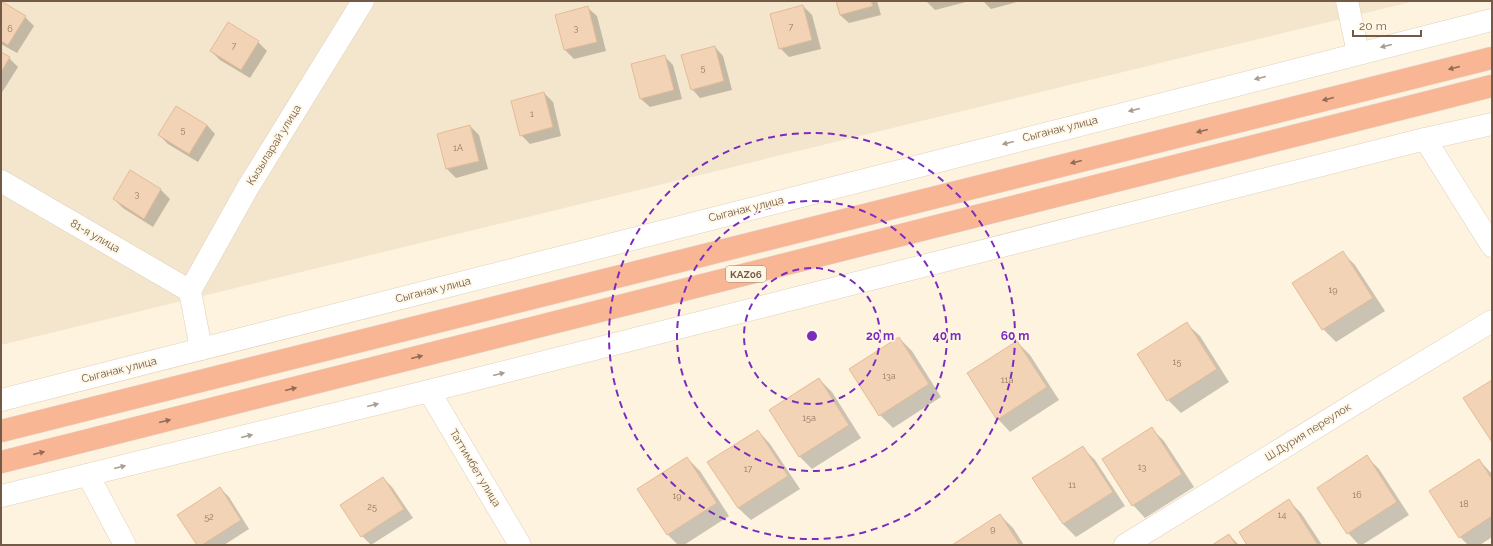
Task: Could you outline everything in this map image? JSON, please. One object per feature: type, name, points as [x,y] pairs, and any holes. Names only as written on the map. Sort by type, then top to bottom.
[{"type":"highway","name":"KАZ06","points":[[1,430],[1492,58]]},
{"type":"highway","name":"KАZ06","points":[[1,462],[1492,86]]},
{"type":"street","name":"Кызыларай улица","points":[[190,291],[247,188],[363,1]]},
{"type":"street","points":[[1347,1],[1358,53]]},
{"type":"street","name":"Сыганак улица","points":[[1,400],[1492,20]]},
{"type":"street","points":[[1,496],[430,391],[1425,139],[1492,124]]},
{"type":"street","points":[[1425,139],[1492,246]]},
{"type":"street","name":"81-я улица","points":[[1,181],[190,291]]},
{"type":"street","points":[[190,291],[201,349]]},
{"type":"street","name":"Ш.Дурия переулок","points":[[1125,545],[1368,395],[1492,321]]},
{"type":"street","name":"Таттимбет улица","points":[[430,391],[520,545]]},
{"type":"street","points":[[88,475],[125,545]]},
{"type":"shaded area","points":[[1,1],[1415,1],[1,345]]},
{"type":"building","points":[[1,1],[26,16],[8,45],[1,41]]},
{"type":"building","points":[[836,1],[871,1],[873,6],[840,15]]},
{"type":"building","points":[[803,5],[812,40],[779,49],[770,14]]},
{"type":"building","points":[[588,6],[597,42],[564,50],[555,15]]},
{"type":"building","points":[[228,22],[259,41],[241,70],[210,51]]},
{"type":"building","points":[[715,46],[724,81],[691,90],[681,55]]},
{"type":"building","points":[[1,52],[10,57],[1,72]]},
{"type":"building","points":[[665,55],[674,90],[640,99],[631,64]]},
{"type":"building","points":[[544,92],[553,127],[520,136],[511,101]]},
{"type":"building","points":[[176,106],[207,125],[189,154],[158,135]]},
{"type":"building","points":[[470,125],[479,161],[446,169],[437,134]]},
{"type":"building","points":[[130,170],[161,189],[144,219],[113,199]]},
{"type":"building","points":[[1343,251],[1373,298],[1322,330],[1292,283]]},
{"type":"building","points":[[1187,322],[1217,369],[1167,401],[1137,354]]},
{"type":"building","points":[[899,337],[929,384],[879,416],[849,369]]},
{"type":"building","points":[[1017,341],[1047,387],[997,420],[967,373]]},
{"type":"building","points":[[819,378],[849,425],[799,457],[769,410]]},
{"type":"building","points":[[1492,380],[1492,442],[1463,398]]},
{"type":"building","points":[[1152,427],[1182,474],[1132,506],[1102,459]]},
{"type":"building","points":[[758,430],[788,476],[738,508],[707,462]]},
{"type":"building","points":[[1083,446],[1113,492],[1063,524],[1032,478]]},
{"type":"building","points":[[1367,455],[1397,502],[1347,534],[1317,488]]},
{"type":"building","points":[[687,457],[717,503],[667,535],[637,489]]},
{"type":"building","points":[[1479,459],[1492,479],[1492,516],[1459,538],[1429,491]]},
{"type":"building","points":[[383,477],[404,509],[361,537],[340,505]]},
{"type":"building","points":[[220,487],[241,520],[202,545],[197,545],[177,515]]},
{"type":"building","points":[[1289,499],[1318,545],[1247,545],[1239,532]]},
{"type":"building","points":[[1000,514],[1020,545],[952,545]]},
{"type":"building","points":[[1229,534],[1236,545],[1212,545]]}]
